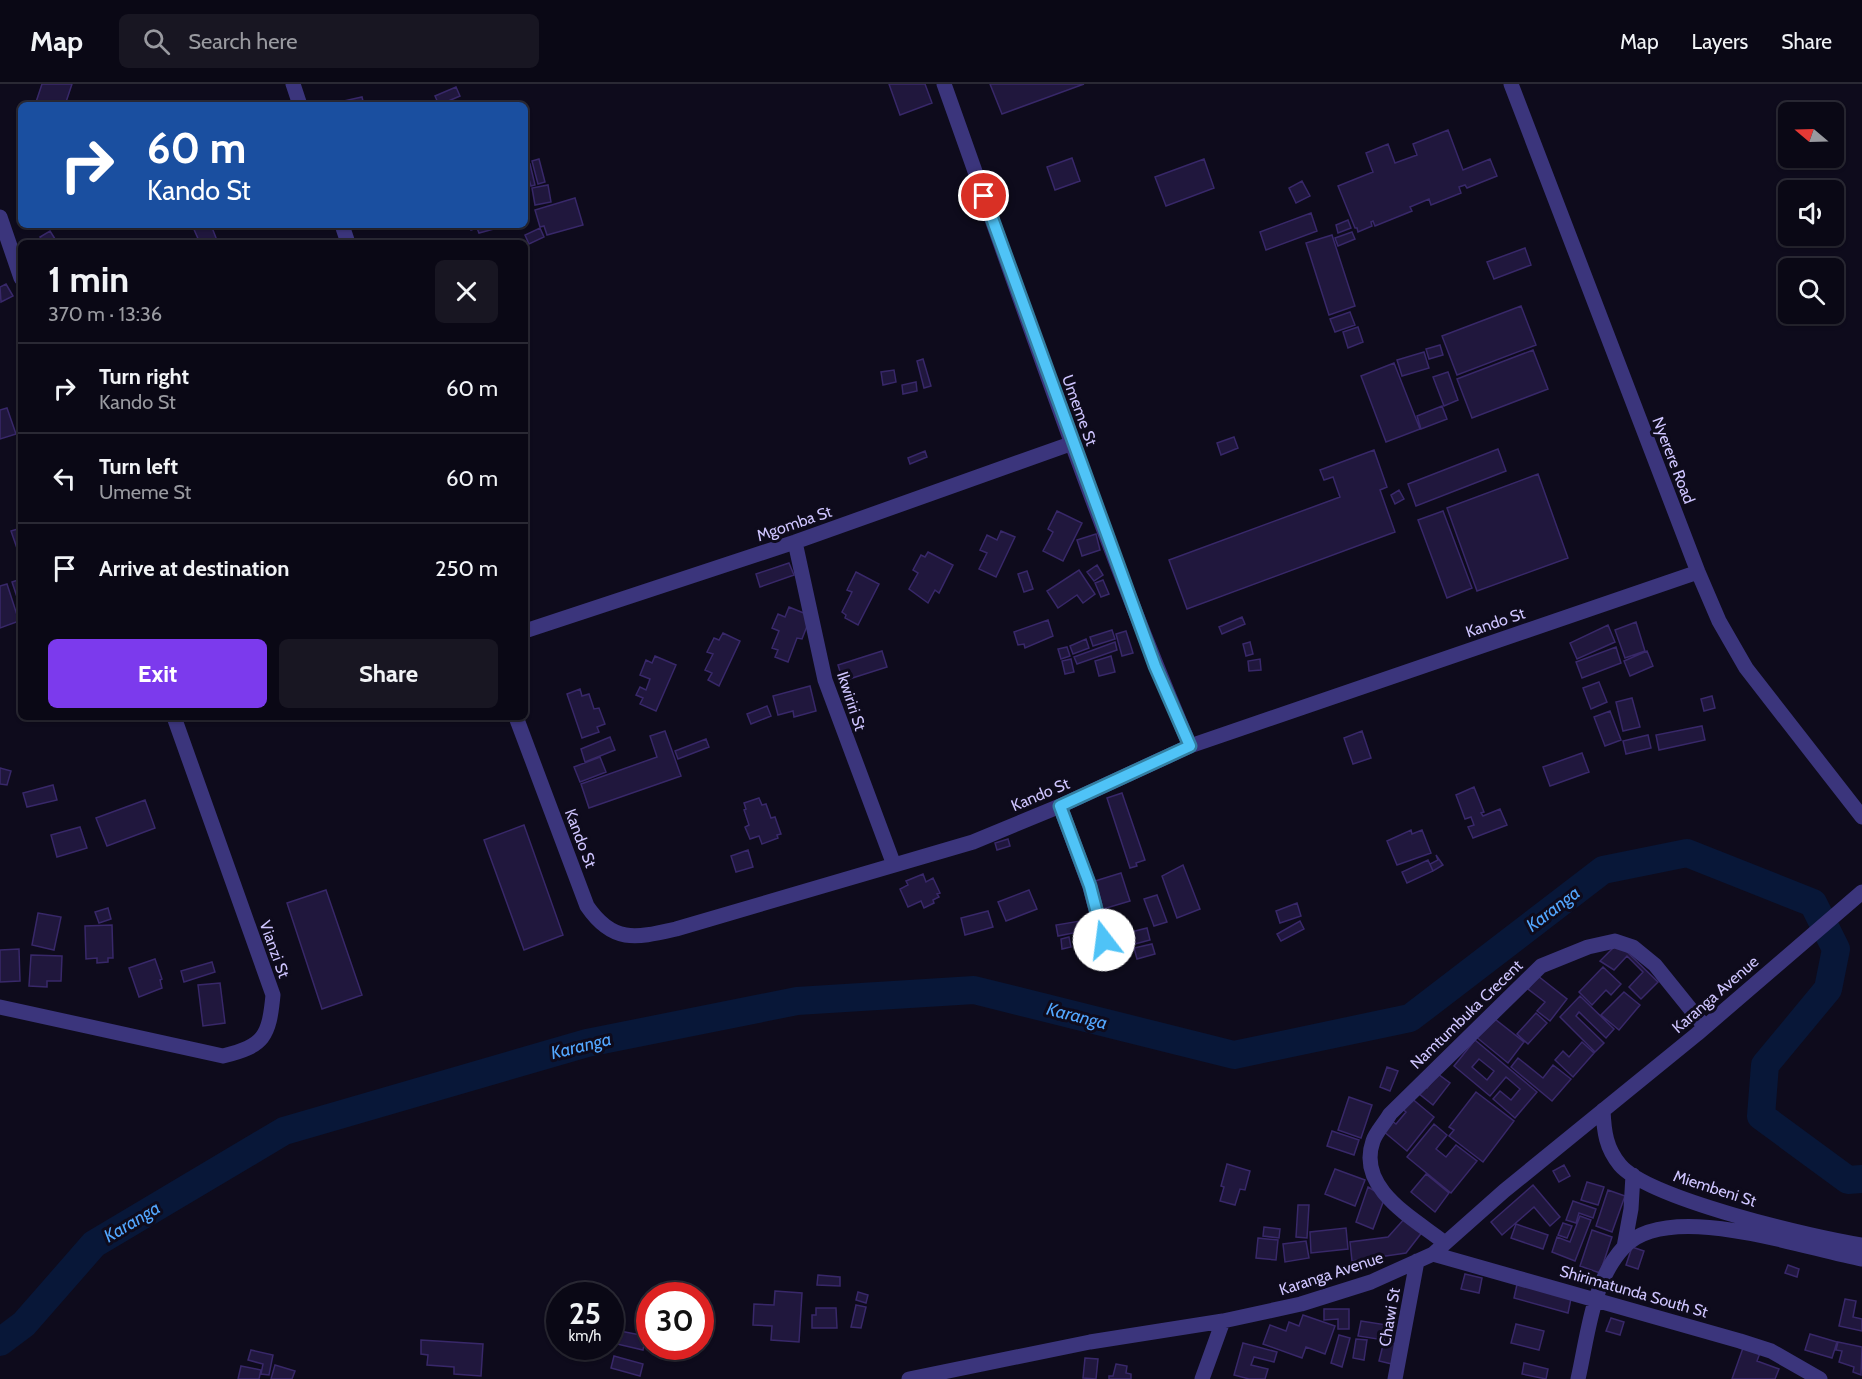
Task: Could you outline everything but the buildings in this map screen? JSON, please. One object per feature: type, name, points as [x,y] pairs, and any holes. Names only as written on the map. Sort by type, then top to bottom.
[{"type":"street","points":[[293,84],[299,102]]},
{"type":"street","name":"Umeme St","points":[[944,84],[1155,666],[1190,746]]},
{"type":"street","name":"Nyerere Road","points":[[1511,84],[1698,572],[1719,621],[1746,668],[1862,816]]},
{"type":"street","points":[[0,217],[18,269]]},
{"type":"street","name":"Mgomba St","points":[[528,630],[795,542],[1073,443]]},
{"type":"street","name":"Ikwiriri St","points":[[795,542],[825,680],[894,865]]},
{"type":"street","name":"Kando St","points":[[517,720],[587,906],[599,924],[620,934],[640,937],[973,842],[1060,806],[1190,746],[1698,572]]},
{"type":"street","name":"Vianzi St","points":[[0,1007],[223,1056],[248,1050],[263,1038],[270,1021],[273,996],[175,720]]},
{"type":"street","points":[[1060,806],[1090,886],[1104,940]]},
{"type":"street","name":"Karanga Avenue","points":[[909,1379],[1090,1342],[1223,1321],[1301,1304],[1371,1282],[1432,1254],[1504,1191],[1705,1027],[1862,892]]},
{"type":"street","name":"Namtumbuka Crecent","points":[[1445,1243],[1382,1192],[1371,1171],[1373,1141],[1390,1114],[1541,966],[1588,947],[1615,941],[1634,947],[1655,965],[1705,1027]]},
{"type":"street","name":"Miembeni St","points":[[1603,1110],[1605,1138],[1621,1166],[1652,1186],[1728,1213],[1862,1245]]},
{"type":"street","points":[[1578,1379],[1596,1299],[1607,1272],[1624,1246],[1631,1209],[1632,1175]]},
{"type":"street","points":[[1624,1246],[1653,1231],[1714,1226],[1862,1259]]},
{"type":"street","name":"Shirimatunda South St","points":[[1432,1254],[1596,1299],[1771,1351],[1820,1379]]},
{"type":"street","name":"Chawi St","points":[[1395,1379],[1417,1261]]},
{"type":"street","points":[[1203,1379],[1223,1321]]},
{"type":"waterway","name":"Karanga","points":[[0,1342],[24,1324],[94,1244],[284,1131],[587,1043],[797,1001],[974,990],[1234,1055],[1410,1018],[1603,870],[1687,853],[1813,903],[1836,949],[1828,989],[1765,1065],[1761,1116],[1848,1180],[1862,1179]]},
{"type":"route","points":[[984,196],[1155,666],[1190,746],[1060,806],[1090,886],[1104,940]]}]
